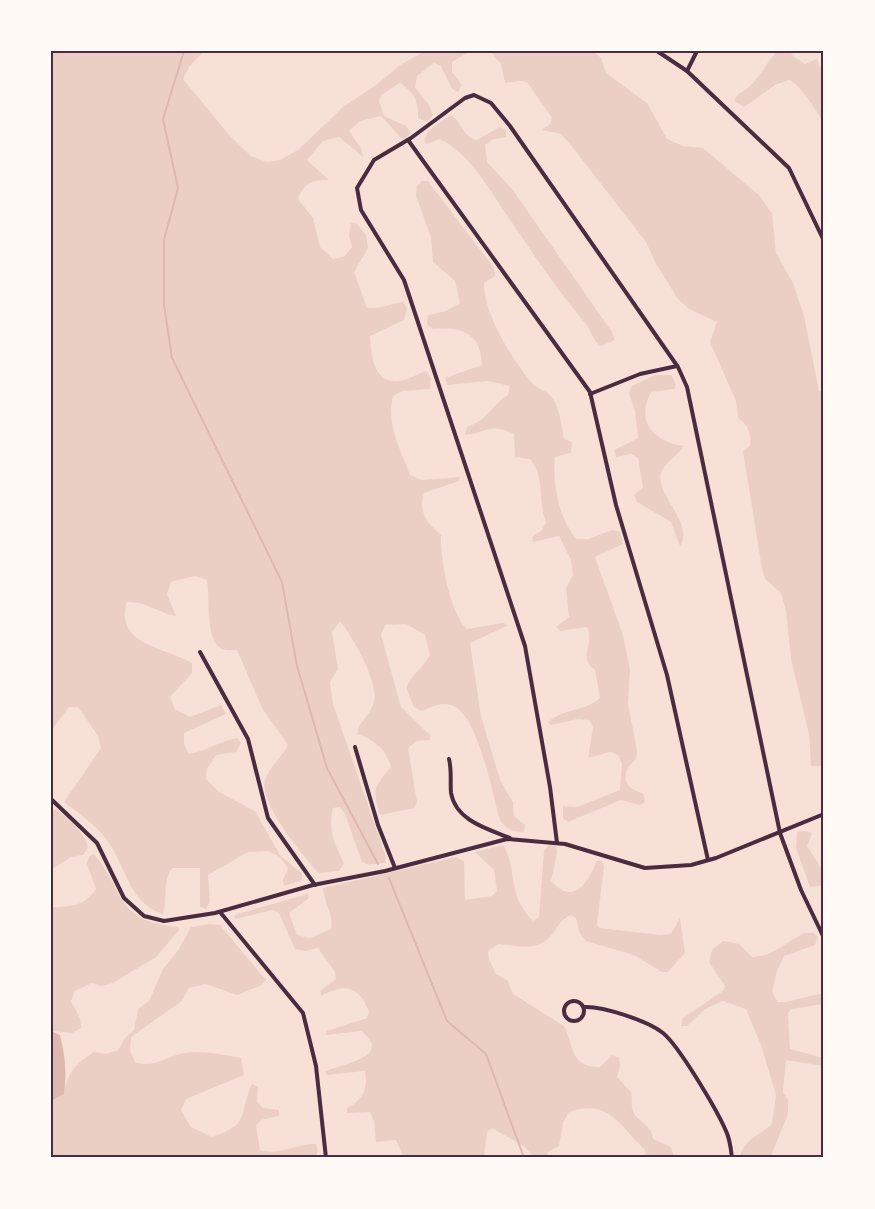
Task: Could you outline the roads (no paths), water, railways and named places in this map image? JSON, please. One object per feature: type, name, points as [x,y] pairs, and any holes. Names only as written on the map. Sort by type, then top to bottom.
[{"type":"street","points":[[657,51],[687,71],[789,168],[824,241]]},
{"type":"street","points":[[687,71],[697,51]]},
{"type":"street","points":[[557,843],[550,787],[525,646],[404,280],[361,210],[358,198],[357,188],[374,160],[407,140],[465,98],[474,95],[491,103],[510,126],[677,366],[687,387],[780,831],[801,890],[824,938]]},
{"type":"street","points":[[407,140],[590,394],[616,505],[668,675],[708,860]]},
{"type":"street","points":[[590,394],[640,374],[677,366]]},
{"type":"street","points":[[200,652],[248,739],[268,818],[315,885]]},
{"type":"street","points":[[355,747],[378,825],[395,868]]},
{"type":"street","points":[[449,759],[452,793],[457,808],[481,827],[513,840]]},
{"type":"street","points":[[51,799],[97,843],[124,898],[144,916],[164,921],[220,912],[315,885],[395,868],[484,844],[513,840],[557,843],[645,868],[668,869],[708,860],[824,814]]},
{"type":"street","points":[[220,912],[303,1013],[316,1066],[326,1158]]},
{"type":"street","points":[[584,1007],[585,1014],[578,1021],[568,1019],[564,1013],[565,1006],[570,1001],[577,1001],[584,1007],[596,1008],[634,1020],[666,1036],[722,1122],[732,1158]]},
{"type":"waterway","points":[[184,51],[163,119],[178,188],[164,240],[164,305],[172,358],[282,582],[297,666],[327,768],[378,864]]},
{"type":"waterway","points":[[389,878],[447,1021],[486,1054],[523,1155],[527,1158]]}]
